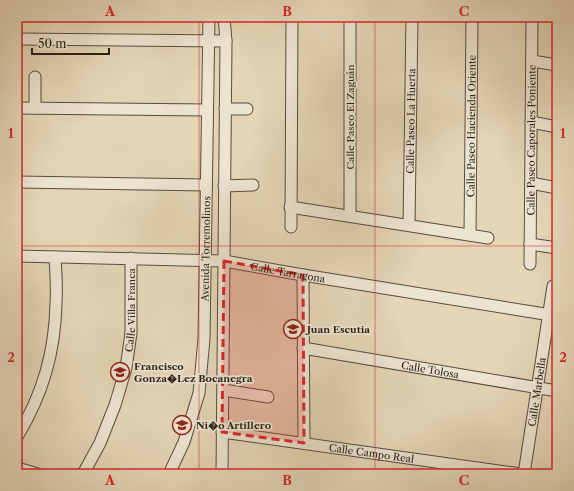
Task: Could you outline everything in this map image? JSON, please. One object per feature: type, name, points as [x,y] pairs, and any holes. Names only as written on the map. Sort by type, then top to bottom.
[{"type":"street","name":"Avenida Torremolinos","points":[[169,474],[184,442],[199,393],[204,340],[209,17]]},
{"type":"street","name":"Avenida Torremolinos","points":[[222,474],[226,41],[224,17]]},
{"type":"street","points":[[291,227],[292,17]]},
{"type":"street","name":"Calle Paseo El Zaguán","points":[[350,17],[350,216]]},
{"type":"street","name":"Calle Paseo La Huerta","points":[[409,225],[412,17]]},
{"type":"street","name":"Calle Paseo Hacienda Oriente","points":[[470,235],[472,17]]},
{"type":"street","name":"Calle Paseo Caporales Poniente","points":[[530,264],[532,17]]},
{"type":"street","points":[[17,39],[226,41]]},
{"type":"street","points":[[532,61],[557,65]]},
{"type":"street","points":[[35,77],[35,108]]},
{"type":"street","points":[[17,108],[207,110]]},
{"type":"street","points":[[225,109],[248,109]]},
{"type":"street","points":[[531,122],[557,127]]},
{"type":"street","points":[[17,182],[206,185]]},
{"type":"street","points":[[531,183],[557,188]]},
{"type":"street","points":[[224,186],[253,185]]},
{"type":"street","points":[[290,207],[488,238]]},
{"type":"street","points":[[530,244],[557,248]]},
{"type":"street","name":"Calle Tarragona","points":[[17,256],[224,260],[303,275],[553,316]]},
{"type":"street","points":[[17,437],[36,400],[47,371],[53,339],[56,303],[55,257]]},
{"type":"street","name":"Calle Villa Franca","points":[[83,474],[100,443],[115,405],[126,368],[130,334],[131,258]]},
{"type":"street","points":[[303,275],[304,443]]},
{"type":"street","name":"Calle Marbella","points":[[522,474],[537,387],[553,316],[553,286]]},
{"type":"street","name":"Calle Tolosa","points":[[303,348],[557,391]]},
{"type":"street","points":[[223,390],[268,397]]},
{"type":"street","name":"Calle Campo Real","points":[[222,432],[522,474]]},
{"type":"street","points":[[17,468],[38,474]]},
{"type":"highlighted area","points":[[224,261],[303,275],[304,443],[222,432]]},
{"type":"place","name":"Juan Escutia","points":[[293,329]]},
{"type":"place","name":"Francisco Gonza�Lez Bocanegra","points":[[120,372]]},
{"type":"place","name":"Ni�o Artillero","points":[[182,425]]}]
